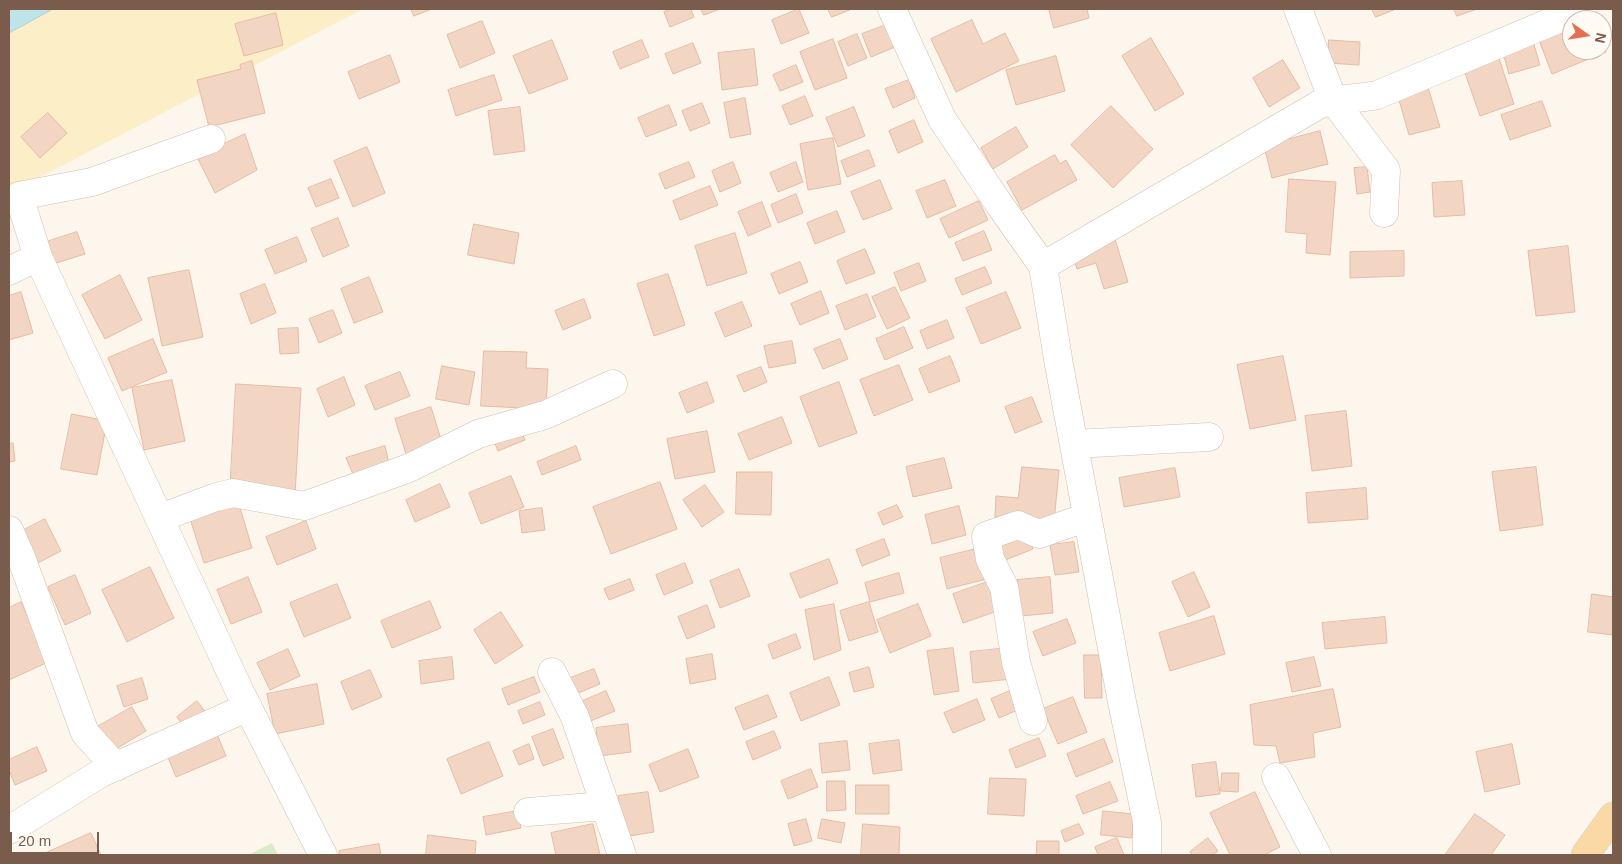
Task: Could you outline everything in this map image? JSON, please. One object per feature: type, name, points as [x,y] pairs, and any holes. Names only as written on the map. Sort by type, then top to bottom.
[{"type":"main road","points":[[1585,855],[1613,816]]},
{"type":"street","points":[[892,9],[942,119],[998,204],[1043,266],[1087,517],[1147,822],[1146,855]]},
{"type":"street","points":[[1298,9],[1333,100],[1386,170],[1384,213]]},
{"type":"street","points":[[1043,266],[1320,104],[1333,100],[1378,95],[1562,13]]},
{"type":"street","points":[[211,139],[92,182],[19,196],[38,257],[248,707],[323,855]]},
{"type":"street","points":[[9,271],[38,257]]},
{"type":"street","points":[[160,518],[216,496],[233,493],[304,506],[409,468],[478,434],[545,415],[613,384]]},
{"type":"street","points":[[1074,444],[1209,437]]},
{"type":"street","points":[[1033,721],[1016,662],[1004,587],[990,559],[986,536],[1018,526],[1039,534],[1087,517]]},
{"type":"street","points":[[9,530],[21,557],[85,733],[116,767]]},
{"type":"street","points":[[552,672],[574,717],[622,855]]},
{"type":"street","points":[[9,830],[101,773],[248,707]]},
{"type":"street","points":[[1276,777],[1318,855]]},
{"type":"street","points":[[528,812],[605,806]]},
{"type":"green space","points":[[272,843],[278,855],[248,855]]},
{"type":"sand","points":[[53,9],[363,9],[21,187],[9,185],[9,33]]},
{"type":"water","points":[[9,9],[53,9],[9,33]]},
{"type":"building","points":[[411,9],[432,9],[414,16]]},
{"type":"building","points":[[671,9],[691,9],[694,17],[670,27],[664,12]]},
{"type":"building","points":[[701,9],[720,9],[704,15]]},
{"type":"building","points":[[799,9],[809,33],[781,44],[772,20]]},
{"type":"building","points":[[828,9],[852,9],[832,17]]},
{"type":"building","points":[[1049,9],[1087,9],[1089,18],[1054,28]]},
{"type":"building","points":[[1372,9],[1396,9],[1376,17]]},
{"type":"building","points":[[1454,9],[1477,9],[1457,16]]},
{"type":"building","points":[[276,13],[283,45],[244,56],[235,24]]},
{"type":"building","points":[[972,20],[983,44],[1005,33],[1019,61],[956,92],[931,39]]},
{"type":"building","points":[[482,21],[495,53],[460,68],[447,35]]},
{"type":"building","points":[[886,25],[895,47],[871,57],[862,34]]},
{"type":"building","points":[[1562,31],[1562,60],[1586,60],[1552,74],[1539,40]]},
{"type":"building","points":[[857,34],[867,58],[848,66],[838,42]]},
{"type":"building","points":[[1151,38],[1184,94],[1155,111],[1122,56]]},
{"type":"building","points":[[1532,38],[1540,65],[1509,74],[1501,46]]},
{"type":"building","points":[[833,39],[847,78],[815,90],[800,52]]},
{"type":"building","points":[[552,40],[568,79],[529,94],[513,56]]},
{"type":"building","points":[[642,40],[649,57],[620,69],[613,52]]},
{"type":"building","points":[[1329,40],[1360,42],[1359,65],[1328,63]]},
{"type":"building","points":[[693,43],[701,63],[673,74],[665,54]]},
{"type":"building","points":[[754,49],[758,85],[722,90],[718,53]]},
{"type":"building","points":[[390,55],[400,82],[359,99],[348,72]]},
{"type":"building","points":[[1056,56],[1065,91],[1016,105],[1006,70]]},
{"type":"building","points":[[1499,58],[1514,104],[1480,116],[1464,70]]},
{"type":"building","points":[[1283,60],[1300,88],[1269,107],[1253,78]]},
{"type":"building","points":[[252,61],[265,113],[209,127],[197,80],[241,69],[240,65]]},
{"type":"building","points":[[796,65],[803,82],[780,91],[773,75]]},
{"type":"building","points":[[494,75],[502,100],[456,116],[448,90]]},
{"type":"building","points":[[909,80],[915,98],[893,108],[885,89]]},
{"type":"building","points":[[1427,84],[1440,127],[1409,135],[1397,93]]},
{"type":"building","points":[[805,96],[813,116],[790,125],[782,106]]},
{"type":"building","points":[[745,98],[751,134],[730,138],[724,103]]},
{"type":"building","points":[[1542,101],[1551,126],[1510,140],[1501,115]]},
{"type":"building","points":[[702,103],[710,123],[690,131],[682,111]]},
{"type":"building","points":[[669,105],[677,125],[646,137],[638,118]]},
{"type":"building","points":[[1111,106],[1153,149],[1113,188],[1071,145]]},
{"type":"building","points":[[520,107],[525,151],[494,155],[488,111]]},
{"type":"building","points":[[854,107],[865,136],[838,147],[826,118]]},
{"type":"building","points":[[48,113],[67,133],[40,158],[21,137]]},
{"type":"building","points":[[914,120],[923,142],[898,153],[889,131]]},
{"type":"building","points":[[1016,127],[1028,147],[993,169],[981,148]]},
{"type":"building","points":[[1320,131],[1328,164],[1272,178],[1264,146]]},
{"type":"building","points":[[245,134],[257,170],[215,193],[197,157]]},
{"type":"building","points":[[833,138],[841,184],[808,190],[800,144]]},
{"type":"building","points":[[367,147],[385,193],[353,207],[334,161]]},
{"type":"building","points":[[869,150],[875,166],[847,177],[841,161]]},
{"type":"building","points":[[1055,155],[1060,164],[1066,160],[1077,180],[1022,210],[1007,182]]},
{"type":"building","points":[[689,162],[695,177],[665,189],[659,174]]},
{"type":"building","points":[[733,162],[741,183],[720,192],[712,171]]},
{"type":"building","points":[[796,162],[803,182],[778,192],[770,173]]},
{"type":"building","points":[[1367,167],[1370,192],[1357,194],[1354,168]]},
{"type":"building","points":[[331,179],[339,198],[316,207],[308,188]]},
{"type":"building","points":[[1289,179],[1336,182],[1330,255],[1306,253],[1307,234],[1286,232]]},
{"type":"building","points":[[880,180],[892,209],[863,220],[851,192]]},
{"type":"building","points":[[945,180],[956,206],[927,218],[916,191]]},
{"type":"building","points":[[1462,181],[1465,215],[1434,217],[1432,183]]},
{"type":"building","points":[[710,186],[718,205],[680,220],[673,201]]},
{"type":"building","points":[[796,194],[803,213],[778,223],[771,205]]},
{"type":"building","points":[[979,201],[988,220],[949,238],[940,219]]},
{"type":"building","points":[[762,202],[771,226],[748,236],[738,212]]},
{"type":"building","points":[[837,211],[845,232],[815,244],[807,223]]},
{"type":"building","points":[[338,218],[349,246],[323,257],[311,229]]},
{"type":"building","points":[[474,224],[519,233],[514,264],[468,255]]},
{"type":"building","points":[[984,231],[992,250],[963,261],[955,243]]},
{"type":"building","points":[[77,232],[85,254],[53,264],[46,242]]},
{"type":"building","points":[[735,233],[747,273],[707,286],[695,246]]},
{"type":"building","points":[[297,237],[307,261],[275,274],[265,250]]},
{"type":"building","points":[[1115,239],[1128,282],[1104,289],[1096,263],[1077,269],[1072,253]]},
{"type":"building","points":[[1568,246],[1575,312],[1536,316],[1528,251]]},
{"type":"building","points":[[865,249],[875,273],[846,284],[837,261]]},
{"type":"building","points":[[1404,251],[1404,276],[1350,278],[1350,252]]},
{"type":"building","points":[[800,262],[808,282],[779,294],[771,274]]},
{"type":"building","points":[[919,263],[926,281],[901,291],[894,273]]},
{"type":"building","points":[[985,267],[992,283],[962,295],[955,279]]},
{"type":"building","points":[[189,270],[203,337],[162,346],[148,278]]},
{"type":"building","points":[[668,274],[685,325],[654,336],[637,284]]},
{"type":"building","points":[[120,275],[142,320],[105,339],[82,295]]},
{"type":"building","points":[[369,277],[383,312],[354,323],[341,289]]},
{"type":"building","points":[[265,284],[276,313],[251,324],[240,294]]},
{"type":"building","points":[[895,287],[910,318],[887,329],[872,297]]},
{"type":"building","points":[[821,291],[829,313],[800,325],[791,304]]},
{"type":"building","points":[[21,292],[33,333],[9,340],[9,296]]},
{"type":"building","points":[[1006,292],[1021,328],[981,344],[966,308]]},
{"type":"building","points":[[867,294],[876,317],[845,330],[836,306]]},
{"type":"building","points":[[584,299],[591,318],[563,330],[555,311]]},
{"type":"building","points":[[742,302],[752,326],[725,337],[715,313]]},
{"type":"building","points":[[333,310],[342,333],[319,343],[309,319]]},
{"type":"building","points":[[947,320],[954,338],[927,349],[920,331]]},
{"type":"building","points":[[904,327],[913,348],[885,360],[876,339]]},
{"type":"building","points":[[298,328],[299,353],[280,354],[278,329]]},
{"type":"building","points":[[153,339],[167,372],[122,391],[108,358]]},
{"type":"building","points":[[840,339],[848,359],[823,369],[814,349]]},
{"type":"building","points":[[792,341],[796,363],[769,368],[764,346]]},
{"type":"building","points":[[484,351],[527,352],[526,368],[548,369],[546,409],[481,406]]},
{"type":"building","points":[[950,356],[960,381],[929,393],[919,369]]},
{"type":"building","points":[[1283,356],[1296,420],[1250,429],[1237,365]]},
{"type":"building","points":[[899,365],[913,400],[874,416],[860,380]]},
{"type":"building","points":[[442,366],[475,372],[469,405],[436,399]]},
{"type":"building","points":[[761,367],[767,382],[744,392],[737,376]]},
{"type":"building","points":[[400,372],[410,396],[375,410],[365,386]]},
{"type":"building","points":[[344,377],[355,405],[328,417],[317,389]]},
{"type":"building","points":[[172,380],[185,441],[144,450],[132,388]]},
{"type":"building","points":[[707,382],[714,402],[687,413],[679,393]]},
{"type":"building","points":[[839,382],[857,433],[819,447],[800,397]]},
{"type":"building","points":[[236,384],[301,388],[295,496],[230,492]]},
{"type":"building","points":[[1032,397],[1042,422],[1015,433],[1005,407]]},
{"type":"building","points":[[431,407],[443,446],[407,457],[395,419]]},
{"type":"building","points":[[1346,411],[1352,466],[1312,471],[1305,416]]},
{"type":"building","points":[[72,414],[107,421],[97,475],[61,469]]},
{"type":"building","points":[[782,417],[792,443],[749,460],[738,434]]},
{"type":"building","points":[[518,423],[525,440],[498,451],[491,434]]},
{"type":"building","points":[[707,431],[715,472],[675,479],[667,439]]},
{"type":"building","points":[[13,443],[15,461],[9,462],[9,444]]},
{"type":"building","points":[[385,446],[391,472],[356,481],[346,458]]},
{"type":"building","points":[[576,446],[581,460],[542,475],[537,462]]},
{"type":"building","points":[[944,458],[952,488],[913,497],[906,467]]},
{"type":"building","points":[[1022,467],[1059,470],[1054,522],[995,517],[996,496],[1018,498]]},
{"type":"building","points":[[1536,467],[1543,525],[1500,531],[1492,472]]},
{"type":"building","points":[[1175,468],[1180,497],[1124,507],[1119,478]]},
{"type":"building","points":[[737,472],[772,472],[771,515],[736,514]]},
{"type":"building","points":[[511,476],[524,507],[481,524],[469,493]]},
{"type":"building","points":[[660,482],[677,529],[611,554],[593,507]]},
{"type":"building","points":[[440,484],[450,507],[415,522],[406,500]]},
{"type":"building","points":[[705,485],[724,512],[702,527],[683,500]]},
{"type":"building","points":[[1366,488],[1368,519],[1308,523],[1306,493]]},
{"type":"building","points":[[236,494],[252,548],[204,563],[187,509]]},
{"type":"building","points":[[897,505],[903,517],[883,525],[878,513]]},
{"type":"building","points":[[959,506],[966,535],[932,544],[925,515]]},
{"type":"building","points":[[542,508],[545,530],[522,533],[519,511]]},
{"type":"building","points":[[45,519],[61,551],[34,565],[18,533]]},
{"type":"building","points":[[306,521],[316,549],[277,565],[266,537]]},
{"type":"building","points":[[1025,530],[1033,549],[1003,561],[996,542]]},
{"type":"building","points":[[884,539],[890,555],[862,566],[856,550]]},
{"type":"building","points":[[1074,542],[1079,572],[1055,575],[1050,545]]},
{"type":"building","points":[[980,548],[987,579],[947,589],[940,558]]},
{"type":"building","points":[[829,559],[838,583],[800,598],[790,574]]},
{"type":"building","points":[[685,563],[693,583],[664,595],[656,575]]},
{"type":"building","points":[[150,567],[174,618],[127,642],[102,590]]},
{"type":"building","points":[[739,569],[750,596],[720,608],[710,581]]},
{"type":"building","points":[[1194,572],[1210,607],[1188,617],[1172,582]]},
{"type":"building","points":[[899,573],[904,593],[870,602],[865,583]]},
{"type":"building","points":[[75,575],[91,613],[65,625],[48,587]]},
{"type":"building","points":[[248,577],[262,612],[231,624],[217,590]]},
{"type":"building","points":[[1050,577],[1053,613],[1020,616],[1017,580]]},
{"type":"building","points":[[630,579],[634,590],[609,600],[604,589]]},
{"type":"building","points":[[996,579],[1006,608],[963,623],[953,594]]},
{"type":"building","points":[[337,584],[351,618],[304,637],[290,603]]},
{"type":"building","points":[[1592,594],[1613,597],[1613,635],[1588,632]]},
{"type":"building","points":[[430,601],[441,628],[392,648],[381,621]]},
{"type":"building","points":[[21,602],[48,662],[9,680],[9,608]]},
{"type":"building","points":[[869,602],[878,632],[849,641],[840,611]]},
{"type":"building","points":[[834,604],[841,650],[814,660],[805,610]]},
{"type":"building","points":[[918,604],[931,636],[890,653],[877,620]]},
{"type":"building","points":[[707,605],[715,627],[687,639],[678,617]]},
{"type":"building","points":[[501,612],[523,646],[495,664],[474,630]]},
{"type":"building","points":[[1214,616],[1225,654],[1170,671],[1159,633]]},
{"type":"building","points":[[1385,617],[1387,643],[1325,649],[1322,623]]},
{"type":"building","points":[[1067,619],[1076,643],[1043,656],[1033,632]]},
{"type":"building","points":[[796,634],[801,648],[773,659],[768,645]]},
{"type":"building","points":[[953,648],[959,691],[934,695],[927,651]]},
{"type":"building","points":[[1008,648],[1011,679],[973,683],[970,652]]},
{"type":"building","points":[[288,649],[300,676],[270,690],[257,663]]},
{"type":"building","points":[[712,654],[716,679],[690,684],[686,659]]},
{"type":"building","points":[[1084,655],[1101,655],[1102,698],[1085,698]]},
{"type":"building","points":[[452,657],[454,679],[421,684],[419,661]]},
{"type":"building","points":[[1314,657],[1321,686],[1292,692],[1286,663]]},
{"type":"building","points":[[869,667],[874,687],[854,692],[849,673]]},
{"type":"building","points":[[594,669],[600,684],[571,696],[565,680]]},
{"type":"building","points":[[370,670],[382,697],[352,710],[341,682]]},
{"type":"building","points":[[534,677],[540,692],[508,705],[502,689]]},
{"type":"building","points":[[829,677],[840,705],[801,721],[790,693]]},
{"type":"building","points":[[142,678],[148,699],[124,707],[117,686]]},
{"type":"building","points":[[317,684],[324,724],[275,734],[267,694]]},
{"type":"building","points":[[1333,689],[1341,727],[1313,733],[1315,757],[1280,763],[1276,746],[1254,745],[1250,705]]},
{"type":"building","points":[[1012,690],[1020,709],[999,718],[991,699]]},
{"type":"building","points":[[606,691],[615,711],[588,722],[580,702]]},
{"type":"building","points":[[768,695],[777,717],[744,730],[735,708]]},
{"type":"building","points":[[1073,697],[1087,732],[1058,744],[1043,709]]},
{"type":"building","points":[[977,699],[985,720],[953,733],[944,713]]},
{"type":"building","points":[[197,701],[208,715],[187,731],[177,717]]},
{"type":"building","points":[[540,702],[545,715],[523,724],[518,711]]},
{"type":"building","points":[[132,707],[146,731],[111,752],[97,727]]},
{"type":"building","points":[[628,724],[631,752],[599,756],[596,728]]},
{"type":"building","points":[[215,729],[226,756],[176,777],[165,750]]},
{"type":"building","points":[[553,729],[564,758],[543,766],[532,737]]},
{"type":"building","points":[[774,731],[781,748],[753,760],[746,742]]},
{"type":"building","points":[[1039,738],[1046,756],[1016,768],[1009,750]]},
{"type":"building","points":[[1104,739],[1113,762],[1076,777],[1067,754]]},
{"type":"building","points":[[899,740],[902,770],[873,774],[869,744]]},
{"type":"building","points":[[847,741],[850,770],[822,773],[819,744]]},
{"type":"building","points":[[489,742],[503,776],[461,794],[447,759]]},
{"type":"building","points":[[529,744],[534,759],[519,765],[513,751]]},
{"type":"building","points":[[1512,744],[1520,784],[1485,792],[1476,752]]},
{"type":"building","points":[[37,747],[47,771],[15,785],[9,770],[9,760]]},
{"type":"building","points":[[688,749],[699,777],[660,792],[649,765]]},
{"type":"building","points":[[1216,762],[1220,794],[1196,797],[1192,765]]},
{"type":"building","points":[[811,769],[818,787],[788,799],[781,781]]},
{"type":"building","points":[[1222,773],[1239,773],[1238,792],[1221,791]]},
{"type":"building","points":[[990,778],[1026,779],[1024,816],[988,814]]},
{"type":"building","points":[[827,781],[845,781],[846,810],[827,811]]},
{"type":"building","points":[[1110,782],[1118,801],[1083,814],[1076,796]]},
{"type":"building","points":[[856,785],[889,785],[889,814],[856,814]]},
{"type":"building","points":[[648,792],[654,832],[623,837],[618,796]]},
{"type":"building","points":[[1255,792],[1280,847],[1264,855],[1230,855],[1210,813]]},
{"type":"building","points":[[518,811],[521,828],[486,835],[483,817]]},
{"type":"building","points":[[1103,811],[1134,814],[1132,838],[1101,835]]},
{"type":"building","points":[[1475,814],[1505,835],[1491,855],[1445,855]]},
{"type":"building","points":[[806,819],[812,841],[794,846],[788,824]]},
{"type":"building","points":[[822,819],[845,823],[841,843],[818,838]]},
{"type":"building","points":[[593,824],[600,855],[556,855],[551,833]]},
{"type":"building","points":[[863,824],[900,827],[899,855],[861,855]]},
{"type":"building","points":[[1079,824],[1084,834],[1065,842],[1061,831]]},
{"type":"building","points":[[91,833],[101,855],[41,855]]},
{"type":"building","points":[[428,835],[476,841],[475,855],[426,855]]},
{"type":"building","points":[[1117,838],[1124,855],[1098,855],[1095,847]]},
{"type":"building","points":[[1208,838],[1218,851],[1212,855],[1193,855],[1190,852]]},
{"type":"building","points":[[1037,841],[1059,841],[1059,855],[1037,855]]},
{"type":"building","points":[[379,844],[381,855],[339,855],[339,851]]}]
